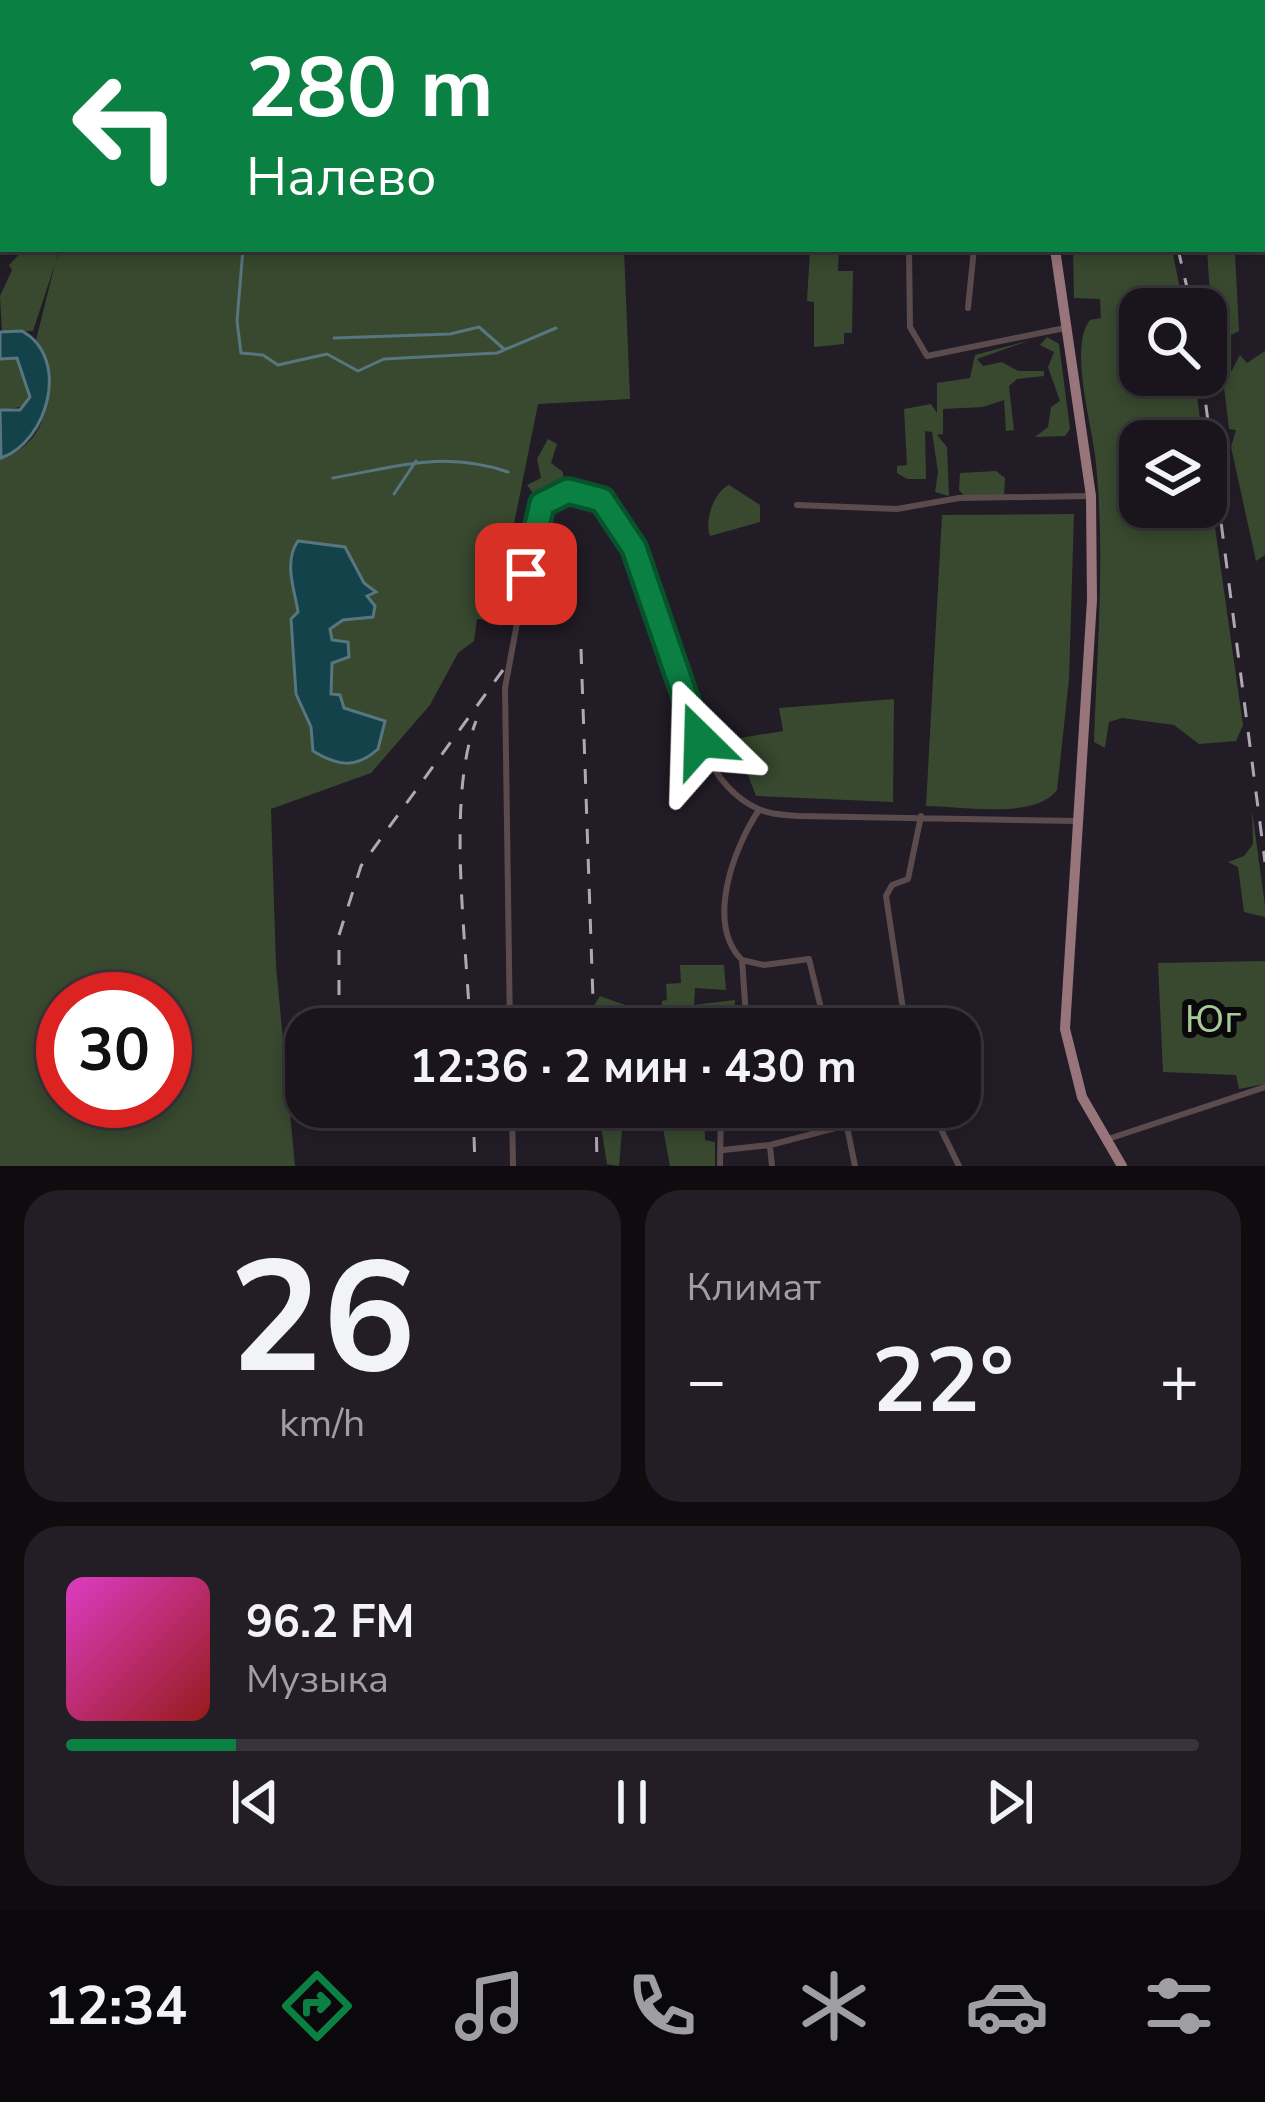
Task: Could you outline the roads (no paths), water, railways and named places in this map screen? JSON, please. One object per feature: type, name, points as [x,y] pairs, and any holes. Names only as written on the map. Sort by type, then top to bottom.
[{"type":"main road","points":[[1056,252],[1091,496],[1092,600],[1065,1029],[1082,1096],[1122,1166]]},
{"type":"street","points":[[919,0],[956,0]]},
{"type":"street","points":[[909,252],[910,327],[927,356],[1069,328]]},
{"type":"street","points":[[968,308],[974,252]]},
{"type":"street","points":[[510,1008],[506,688],[538,510],[549,498],[586,493],[602,500],[622,523],[700,740],[724,782],[759,810],[798,816],[1076,820]]},
{"type":"street","points":[[797,505],[897,509],[959,498],[1091,496]]},
{"type":"street","points":[[745,1008],[742,960],[729,943],[725,885],[731,858],[759,810]]},
{"type":"street","points":[[903,1008],[886,896],[892,885],[908,879],[921,816]]},
{"type":"street","points":[[742,960],[764,965],[809,959],[821,1008]]},
{"type":"street","points":[[1105,1140],[1265,1088]]},
{"type":"street","points":[[512,1128],[513,1166]]},
{"type":"street","points":[[720,1166],[722,1128]]},
{"type":"street","points":[[723,1150],[770,1145],[835,1128]]},
{"type":"street","points":[[848,1128],[855,1166]]},
{"type":"street","points":[[939,1128],[958,1166]]},
{"type":"street","points":[[770,1145],[772,1166]]},
{"type":"water","points":[[22,331],[46,360],[48,399],[31,435],[1,458],[0,410],[20,410],[30,397],[17,358],[0,359],[0,332]]},
{"type":"water","points":[[298,541],[345,547],[364,583],[376,592],[367,596],[375,606],[373,617],[343,620],[330,629],[332,640],[348,642],[349,657],[332,663],[331,694],[340,695],[344,708],[385,721],[378,749],[353,763],[330,760],[313,751],[311,727],[296,694],[291,619],[298,612],[291,567]]},
{"type":"waterway","points":[[243,252],[237,321],[241,353],[263,355],[278,365],[327,354],[358,371],[384,359],[497,353],[556,328]]},
{"type":"waterway","points":[[334,338],[450,334],[479,327],[504,349]]},
{"type":"waterway","points":[[394,494],[416,461]]},
{"type":"waterway","points":[[333,478],[441,461],[508,472]]},
{"type":"railway","points":[[1179,252],[1187,288]]},
{"type":"railway","points":[[1205,396],[1265,862]]},
{"type":"railway","points":[[581,649],[593,1008]]},
{"type":"railway","points":[[339,995],[339,935],[361,866],[503,670]]},
{"type":"railway","points":[[469,1008],[460,830],[467,753],[476,721]]},
{"type":"railway","points":[[474,1128],[475,1166]]},
{"type":"railway","points":[[596,1128],[597,1166]]},
{"type":"park label","name":"Юг","points":[[1213,1018]]}]
